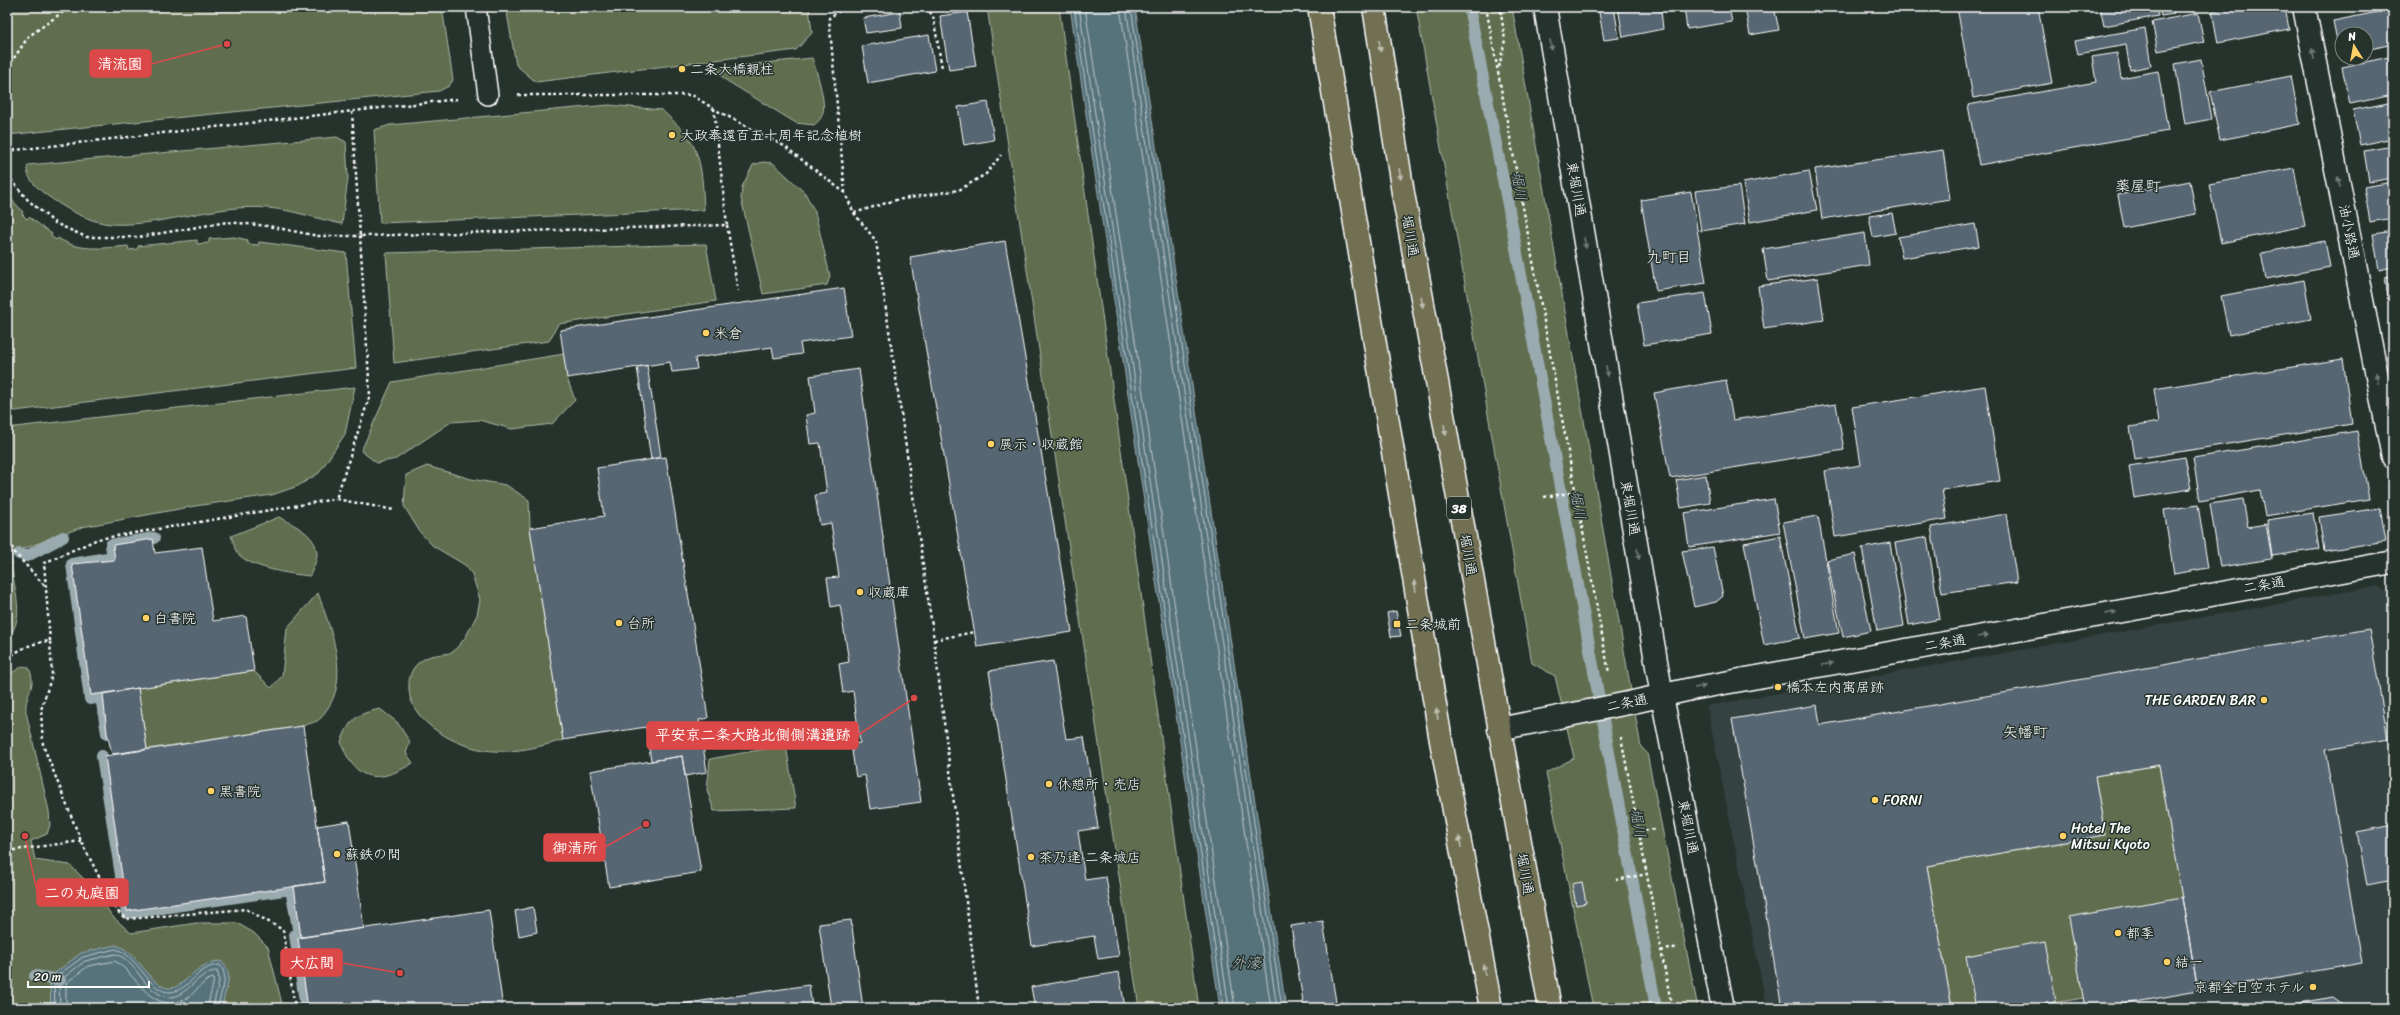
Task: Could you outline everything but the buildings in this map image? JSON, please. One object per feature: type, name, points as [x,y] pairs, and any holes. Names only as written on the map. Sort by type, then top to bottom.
[{"type":"main road","points":[[1319,7],[1441,741],[1491,1008]]},
{"type":"main road","name":"堀川通","points":[[1374,7],[1403,193],[1550,1008]]},
{"type":"street","name":"東堀川通","points":[[1545,7],[1662,696],[1723,1008]]},
{"type":"street","name":"油小路通","points":[[2304,7],[2393,457]]},
{"type":"street","name":"二条通","points":[[1499,729],[1691,689],[2393,562]]},
{"type":"lane","points":[[476,7],[488,95]]},
{"type":"path","points":[[7,68],[29,36],[70,7]]},
{"type":"path","points":[[846,7],[829,18],[845,193],[854,213],[876,241],[934,640],[979,1008]]},
{"type":"path","points":[[926,7],[933,16],[942,68]]},
{"type":"path","points":[[1486,7],[1499,69],[1610,674]]},
{"type":"path","points":[[1499,69],[1505,40],[1500,7]]},
{"type":"path","points":[[7,150],[352,112],[488,95],[692,95],[714,109],[784,146],[845,193]]},
{"type":"path","points":[[714,109],[727,225],[738,291]]},
{"type":"path","points":[[336,499],[370,395],[352,112]]},
{"type":"path","points":[[854,213],[896,200],[959,190],[986,174],[1001,155]]},
{"type":"path","points":[[7,175],[28,200],[55,223],[86,237],[138,237],[227,222],[268,226],[318,236],[727,225]]},
{"type":"path","points":[[1544,497],[1576,492]]},
{"type":"path","points":[[295,1008],[283,930],[246,909],[126,919],[116,910],[80,841],[43,745],[41,710],[52,675],[44,563],[98,539],[336,499],[394,510]]},
{"type":"path","points":[[7,535],[14,552],[46,587]]},
{"type":"path","points":[[934,640],[974,632]]},
{"type":"path","points":[[7,659],[20,649],[34,642],[50,641]]},
{"type":"path","points":[[1624,751],[1672,1008]]},
{"type":"path","points":[[1639,832],[1658,828]]},
{"type":"path","points":[[7,852],[80,841]]},
{"type":"path","points":[[1616,880],[1647,874]]},
{"type":"path","points":[[1661,951],[1681,947]]},
{"type":"path","points":[[1341,1008],[1340,1003],[1368,1007],[1381,1004]]},
{"type":"shaded area","name":"Hotel The Mitsui Kyoto","points":[[2378,586],[2393,597],[2393,1008],[1767,1008],[1707,706]]},
{"type":"green space","points":[[7,7],[442,7],[453,80],[449,86],[439,91],[7,135]]},
{"type":"green space","points":[[506,7],[809,7],[812,33],[796,50],[536,82],[516,65]]},
{"type":"green space","points":[[987,7],[1059,7],[1199,1008],[1139,1008]]},
{"type":"green space","points":[[1416,7],[1512,7],[1641,747],[1647,753],[1698,1008],[1593,1008],[1546,773],[1574,758],[1555,676],[1532,663]]},
{"type":"green space","points":[[812,58],[820,85],[824,107],[821,118],[814,125],[796,123],[727,81],[719,74],[718,68]]},
{"type":"green space","points":[[609,105],[662,110],[680,128],[689,138],[698,156],[702,180],[704,210],[380,223],[374,130],[390,125]]},
{"type":"green space","points":[[337,137],[346,142],[348,178],[342,224],[287,211],[248,207],[150,222],[131,224],[102,223],[76,214],[45,194],[32,181],[27,169],[28,165]]},
{"type":"green space","points":[[763,162],[773,163],[805,193],[815,212],[830,276],[827,285],[763,294],[741,198],[742,187],[753,165]]},
{"type":"green space","points":[[7,194],[23,212],[22,214],[27,219],[29,217],[52,234],[51,236],[56,240],[58,238],[83,247],[100,248],[128,246],[129,250],[138,249],[138,246],[197,240],[197,244],[209,243],[209,239],[234,237],[248,240],[248,244],[258,245],[259,242],[346,253],[356,368],[7,412]]},
{"type":"green space","points":[[706,244],[716,301],[558,324],[549,341],[394,363],[386,253]]},
{"type":"green space","points":[[564,354],[567,378],[575,400],[552,424],[512,429],[479,420],[451,422],[396,459],[377,463],[361,451],[392,382]]},
{"type":"green space","points":[[355,387],[345,434],[319,473],[298,486],[272,495],[195,506],[82,527],[12,553],[13,575],[18,608],[14,629],[7,639],[7,428]]},
{"type":"green space","points":[[427,466],[471,479],[506,485],[529,500],[530,528],[563,740],[543,746],[521,750],[489,751],[479,749],[455,741],[443,735],[422,718],[415,708],[410,697],[409,684],[414,668],[425,658],[453,652],[465,638],[477,615],[480,600],[472,574],[465,565],[433,546],[420,532],[404,506],[406,475]]},
{"type":"green space","points":[[279,517],[298,527],[313,541],[316,548],[317,557],[310,576],[281,572],[259,566],[241,557],[236,551],[231,536]]},
{"type":"green space","points":[[318,593],[333,637],[338,669],[337,684],[333,699],[320,719],[303,726],[147,749],[138,688],[254,671],[271,688],[282,676],[287,628]]},
{"type":"green space","points":[[23,666],[29,668],[31,675],[32,681],[27,700],[26,712],[49,811],[50,825],[47,834],[31,841],[35,860],[70,865],[90,885],[113,917],[131,933],[196,923],[237,923],[254,933],[268,947],[283,1008],[7,1008],[7,676]]},
{"type":"green space","points":[[380,709],[397,722],[410,742],[406,753],[413,763],[401,770],[389,774],[370,776],[353,766],[341,742],[351,723],[355,719],[365,713]]},
{"type":"green space","points":[[786,745],[796,808],[714,811],[707,790],[710,759]]},
{"type":"green space","points":[[2159,765],[2182,897],[2083,998],[2025,1008],[1952,1008],[1927,866],[2105,835],[2095,776]]},
{"type":"water","name":"外濠","points":[[1070,7],[1135,7],[1286,1008],[1220,1008]]},
{"type":"water","points":[[115,945],[130,953],[156,982],[169,988],[180,984],[204,966],[212,962],[221,961],[228,972],[228,984],[223,1002],[223,1008],[51,1008],[50,981],[55,973],[81,953]]},
{"type":"waterway","name":"堀川","points":[[1469,7],[1509,210],[1656,1008]]},
{"type":"waterway","points":[[19,554],[27,556],[63,537]]},
{"type":"waterway","points":[[107,733],[101,697],[90,699],[72,564],[113,557],[111,545],[154,538]]},
{"type":"waterway","points":[[102,756],[127,913],[291,889],[299,934],[295,935],[306,1008]]},
{"type":"waterway","points":[[35,976],[60,980]]},
{"type":"place","name":"清流園","points":[[227,44]]},
{"type":"place","name":"二条大橋親柱","points":[[682,69]]},
{"type":"place","name":"大政奉還百五十周年記念植樹","points":[[672,135]]},
{"type":"place","name":"米倉","points":[[706,333]]},
{"type":"place","name":"展示・収蔵館","points":[[991,444]]},
{"type":"place","name":"収蔵庫","points":[[860,592]]},
{"type":"place","name":"白書院","points":[[146,618]]},
{"type":"place","name":"台所","points":[[619,623]]},
{"type":"place","name":"二条城前","points":[[1397,624]]},
{"type":"place","name":"橋本左内寓居跡","points":[[1778,687]]},
{"type":"place","name":"平安京二条大路北側側溝遺跡","points":[[914,698]]},
{"type":"place","name":"THE GARDEN BAR","points":[[2264,700]]},
{"type":"place","name":"休憩所・売店","points":[[1049,784]]},
{"type":"place","name":"黒書院","points":[[211,791]]},
{"type":"place","name":"FORNI","points":[[1875,800]]},
{"type":"place","name":"御清所","points":[[646,824]]},
{"type":"place","name":"二の丸庭園","points":[[25,836]]},
{"type":"place","name":"Hotel The Mitsui Kyoto","points":[[2063,836]]},
{"type":"place","name":"蘇鉄の間","points":[[337,854]]},
{"type":"place","name":"茶乃逢 二条城店","points":[[1031,857]]},
{"type":"place","name":"都季","points":[[2118,933]]},
{"type":"place","name":"結一","points":[[2167,962]]},
{"type":"place","name":"大広間","points":[[400,973]]},
{"type":"place","name":"京都全日空ホテル","points":[[2313,987]]},
{"type":"district","name":"薬屋町","points":[[2138,186]]},
{"type":"district","name":"九町目","points":[[1669,257]]},
{"type":"district","name":"矢幡町","points":[[2025,732]]}]
